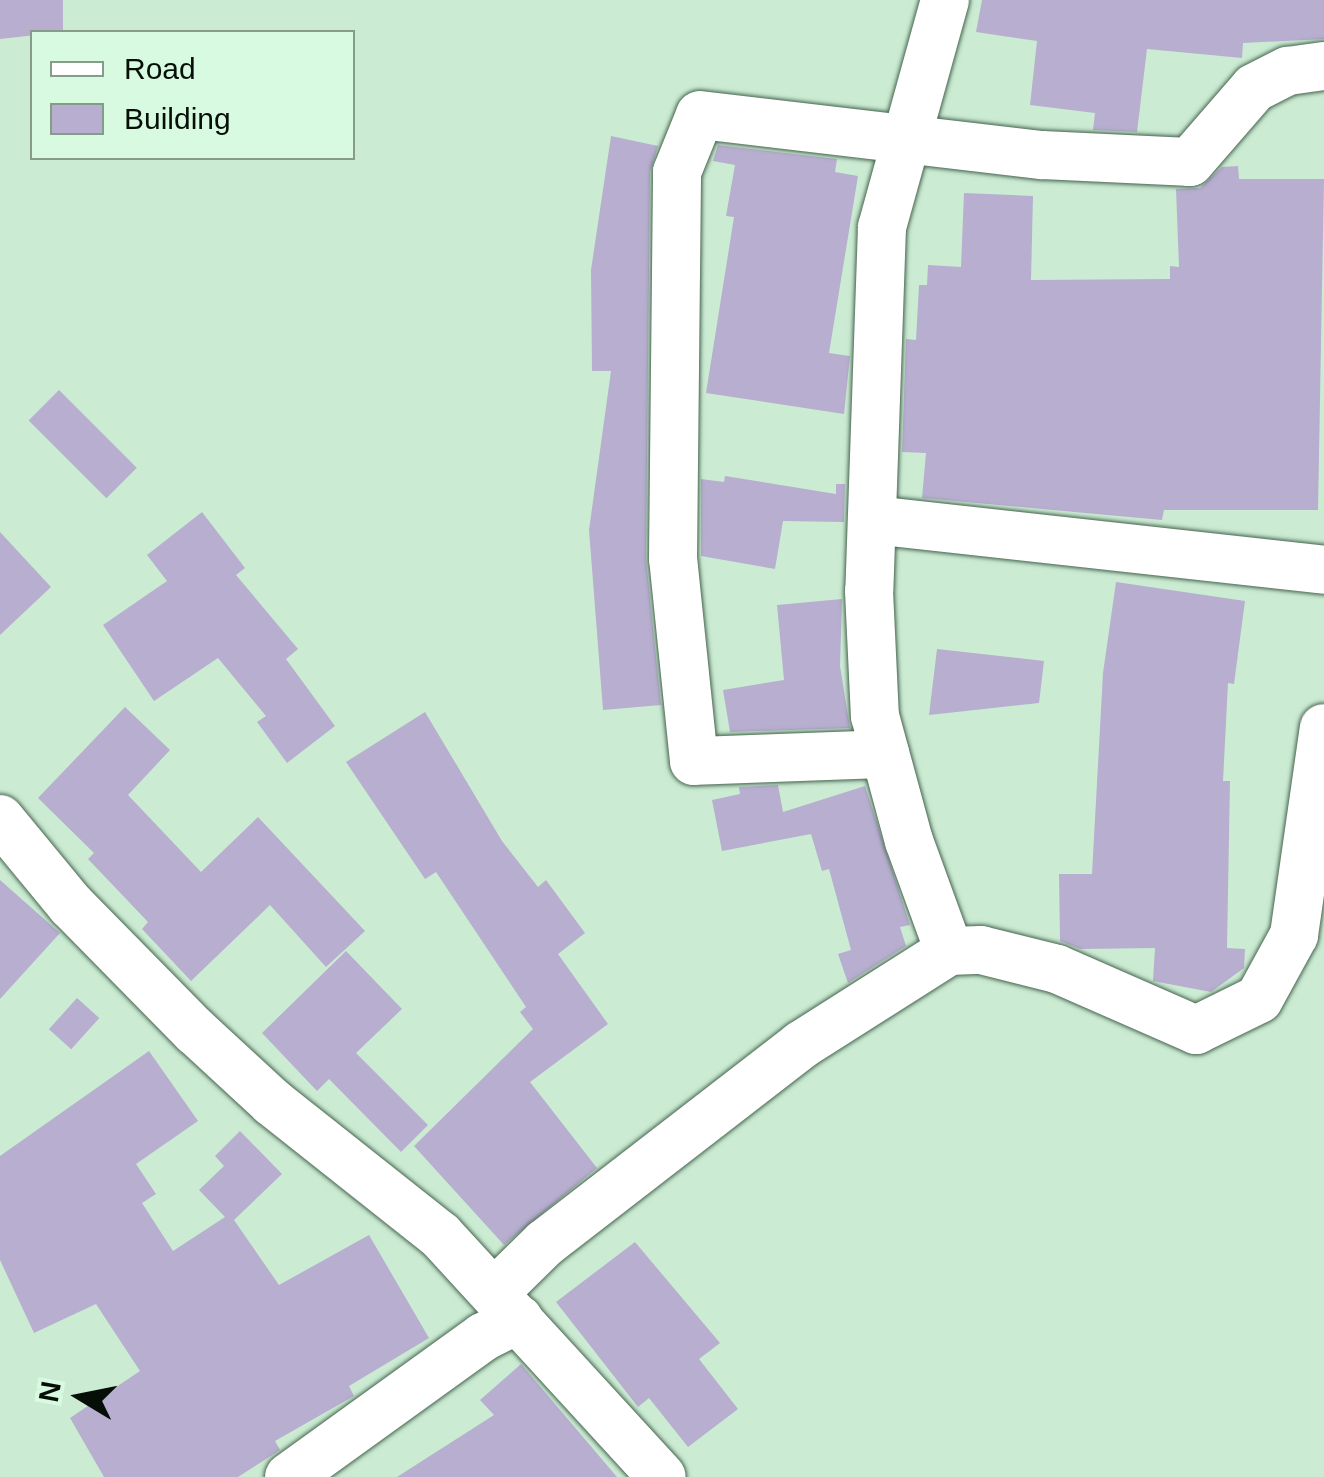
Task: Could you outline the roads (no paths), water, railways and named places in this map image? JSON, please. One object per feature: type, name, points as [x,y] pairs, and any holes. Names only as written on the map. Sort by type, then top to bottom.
[{"type":"street","points":[[945,0],[910,142],[882,227],[874,520],[875,716],[948,951]]},
{"type":"street","points":[[885,754],[694,761],[673,559],[677,172],[700,115],[910,142],[1190,162],[1254,88],[1288,70],[1324,66]]},
{"type":"street","points":[[874,520],[1324,570]]},
{"type":"street","points":[[289,1477],[483,1337],[545,1243],[773,1066],[948,951],[981,950],[1057,969],[1196,1030],[1259,999],[1294,934],[1324,728]]},
{"type":"street","points":[[0,819],[71,906],[194,1031],[272,1102],[440,1235],[662,1477]]}]
